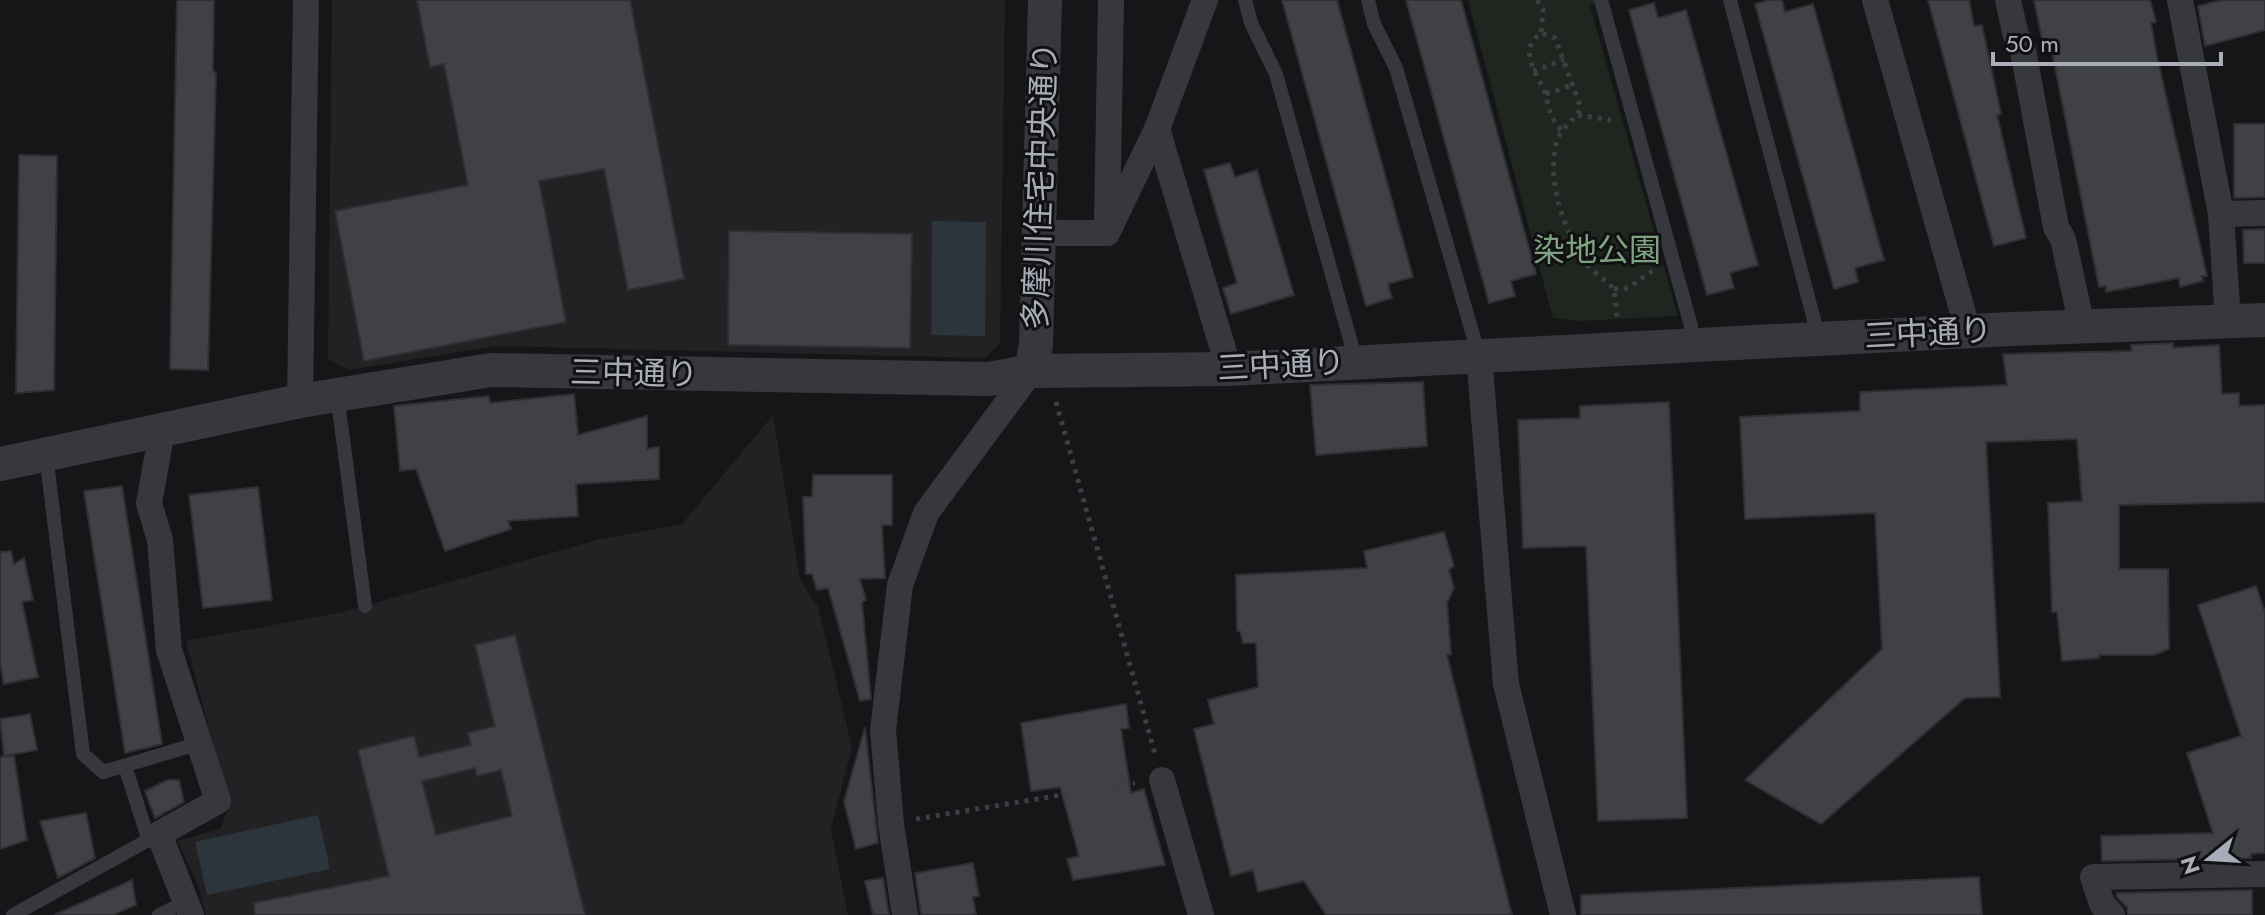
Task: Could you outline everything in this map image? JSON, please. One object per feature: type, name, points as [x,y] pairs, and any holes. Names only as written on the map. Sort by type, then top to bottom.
[{"type":"street","points":[[300,401],[306,0]]},
{"type":"street","name":"多摩川住宅中央通り","points":[[1039,372],[1036,345],[1045,0]]},
{"type":"street","points":[[1107,233],[1111,0]]},
{"type":"street","points":[[1107,233],[1157,129],[1205,0]]},
{"type":"street","points":[[1875,0],[1968,331]]},
{"type":"street","points":[[2008,0],[2016,36],[2022,45],[2056,227],[2063,239],[2082,326]]},
{"type":"street","points":[[2180,0],[2221,214],[2228,322]]},
{"type":"street","points":[[1157,129],[1229,369]]},
{"type":"street","points":[[2221,214],[2265,213]]},
{"type":"street","points":[[1039,233],[1107,233]]},
{"type":"street","name":"三中通り","points":[[0,464],[300,401],[491,370],[989,379],[1039,372],[1229,369],[1968,331],[2265,320]]},
{"type":"street","points":[[1479,356],[1506,684],[1563,915]]},
{"type":"street","points":[[905,915],[891,824],[883,730],[900,585],[926,513],[1039,372]]},
{"type":"street","points":[[162,431],[149,503],[160,540],[169,650],[218,801],[154,838],[190,908]]},
{"type":"street","points":[[1162,780],[1201,915]]},
{"type":"street","points":[[2112,915],[2102,904],[2093,877],[2265,874]]},
{"type":"lane","points":[[1245,0],[1251,23],[1276,74],[1356,362]]},
{"type":"lane","points":[[1368,0],[1374,24],[1396,68],[1479,356]]},
{"type":"lane","points":[[1601,0],[1691,326],[1692,347]]},
{"type":"lane","points":[[1730,0],[1819,339]]},
{"type":"lane","points":[[337,394],[365,606]]},
{"type":"lane","points":[[46,455],[83,754],[103,772],[197,744]]},
{"type":"lane","points":[[13,915],[154,838],[125,766]]},
{"type":"lane","points":[[159,915],[190,908]]},
{"type":"path","points":[[1537,0],[1543,10],[1541,33],[1529,48],[1533,71],[1546,94],[1551,119],[1561,130]]},
{"type":"path","points":[[1541,33],[1555,38],[1581,108],[1577,116],[1561,130],[1555,145],[1554,180],[1559,201],[1573,242],[1589,267],[1614,289],[1617,330]]},
{"type":"path","points":[[1533,71],[1564,60]]},
{"type":"path","points":[[1546,94],[1573,85]]},
{"type":"path","points":[[1577,116],[1592,115],[1629,127],[1635,125]]},
{"type":"path","points":[[1614,289],[1628,288],[1648,271],[1673,262]]},
{"type":"path","points":[[891,824],[1162,780],[1039,372]]},
{"type":"shaded area","points":[[332,0],[1005,0],[1000,343],[985,358],[494,346],[349,370],[328,359]]},
{"type":"shaded area","points":[[932,221],[986,222],[985,336],[931,335]]},
{"type":"shaded area","points":[[773,415],[800,580],[818,607],[852,747],[831,829],[848,915],[206,915],[198,885],[177,841],[220,829],[229,806],[186,641],[343,612],[597,540],[682,524]]},
{"type":"shaded area","points":[[318,815],[330,869],[207,895],[195,842]]},
{"type":"green space","name":"染地公園","points":[[1468,0],[1608,0],[1590,6],[1678,316],[1578,321],[1553,318]]},
{"type":"building","points":[[177,0],[214,0],[213,72],[216,72],[208,370],[170,369]]},
{"type":"building","points":[[417,0],[630,0],[684,279],[628,290],[604,169],[539,181],[566,322],[364,361],[335,211],[468,185],[444,64],[430,67]]},
{"type":"building","points":[[1282,0],[1337,0],[1413,277],[1388,284],[1392,298],[1366,306]]},
{"type":"building","points":[[1406,0],[1461,0],[1536,274],[1511,281],[1515,296],[1489,303]]},
{"type":"building","points":[[1782,0],[1785,12],[1813,4],[1884,260],[1855,268],[1858,282],[1834,289],[1755,4]]},
{"type":"building","points":[[1928,0],[1969,0],[1974,26],[1982,25],[2001,114],[1997,115],[2026,238],[1994,246]]},
{"type":"building","points":[[2034,0],[2150,0],[2156,22],[2151,23],[2156,52],[2207,276],[2202,276],[2203,281],[2180,287],[2179,278],[2106,292],[2106,286],[2099,287],[2051,47],[2044,49]]},
{"type":"building","points":[[2222,0],[2265,0],[2265,30],[2205,46],[2198,6]]},
{"type":"building","points":[[1654,3],[1658,18],[1686,10],[1758,265],[1730,273],[1734,288],[1707,295],[1629,10]]},
{"type":"building","points":[[2234,124],[2265,124],[2265,197],[2234,198]]},
{"type":"building","points":[[19,155],[57,156],[54,390],[16,393]]},
{"type":"building","points":[[1230,163],[1235,177],[1257,170],[1294,295],[1231,314],[1223,288],[1237,283],[1204,170]]},
{"type":"building","points":[[2265,229],[2265,263],[2244,263],[2243,230]]},
{"type":"building","points":[[729,231],[912,234],[910,348],[728,345]]},
{"type":"building","points":[[2173,343],[2173,348],[2219,345],[2222,394],[2239,393],[2239,406],[2265,405],[2265,502],[2119,505],[2119,569],[2168,569],[2169,649],[2154,655],[2099,655],[2099,658],[2062,661],[2057,612],[2052,612],[2048,503],[2082,501],[2077,439],[1986,442],[2000,697],[1965,698],[1821,824],[1745,780],[1882,649],[1875,513],[1745,519],[1740,417],[1860,411],[1860,392],[2007,385],[2003,354],[2132,351],[2131,345]]},
{"type":"building","points":[[1423,382],[1427,446],[1316,455],[1310,385]]},
{"type":"building","points":[[574,394],[578,435],[647,416],[647,449],[659,447],[659,479],[576,484],[578,516],[508,521],[511,529],[445,551],[416,469],[400,471],[394,406],[489,396],[490,403]]},
{"type":"building","points":[[1669,402],[1687,818],[1598,821],[1586,546],[1523,548],[1518,420],[1580,418],[1580,406]]},
{"type":"building","points":[[813,475],[892,475],[892,525],[882,525],[885,578],[860,579],[866,600],[862,602],[871,699],[860,701],[828,588],[817,590],[812,574],[806,574],[803,497],[812,497]]},
{"type":"building","points":[[122,486],[162,744],[125,753],[84,491]]},
{"type":"building","points":[[258,487],[272,600],[203,608],[189,495]]},
{"type":"building","points":[[1444,532],[1454,566],[1449,570],[1454,588],[1447,603],[1451,654],[1447,655],[1512,915],[1326,915],[1304,881],[1258,892],[1253,870],[1231,876],[1194,729],[1214,724],[1208,700],[1258,687],[1256,643],[1243,643],[1240,631],[1237,631],[1236,575],[1367,568],[1364,551]]},
{"type":"building","points":[[11,551],[14,564],[24,558],[33,600],[22,602],[38,677],[4,684],[0,663],[0,552]]},
{"type":"building","points":[[2256,586],[2265,612],[2265,853],[2251,854],[2251,858],[2102,861],[2101,836],[2213,833],[2187,753],[2241,736],[2198,605]]},
{"type":"building","points":[[515,635],[585,915],[255,915],[254,903],[389,876],[358,750],[414,736],[419,757],[471,745],[468,733],[495,726],[475,645]],"holes":[[[475,768],[477,776],[501,770],[512,816],[436,835],[422,781]]]},
{"type":"building","points":[[1126,704],[1129,728],[1121,729],[1131,793],[1144,789],[1165,865],[1073,880],[1067,859],[1079,856],[1060,787],[1031,791],[1021,723]]},
{"type":"building","points":[[30,714],[37,750],[4,756],[0,719]]},
{"type":"building","points":[[865,727],[878,843],[856,849],[844,802]]},
{"type":"building","points":[[14,756],[27,840],[0,849],[0,757]]},
{"type":"building","points":[[167,780],[179,780],[184,802],[155,818],[145,791]]},
{"type":"building","points":[[86,813],[95,858],[58,878],[40,821]]},
{"type":"building","points":[[973,863],[979,896],[973,897],[976,915],[921,915],[915,873]]},
{"type":"building","points":[[1979,877],[1982,915],[1581,915],[1581,895]]},
{"type":"building","points":[[883,878],[889,915],[873,915],[865,881]]},
{"type":"building","points":[[132,880],[136,905],[113,915],[54,915]]},
{"type":"building","points":[[2252,890],[2252,915],[2128,915],[2127,907],[2117,897],[2117,893]]}]
